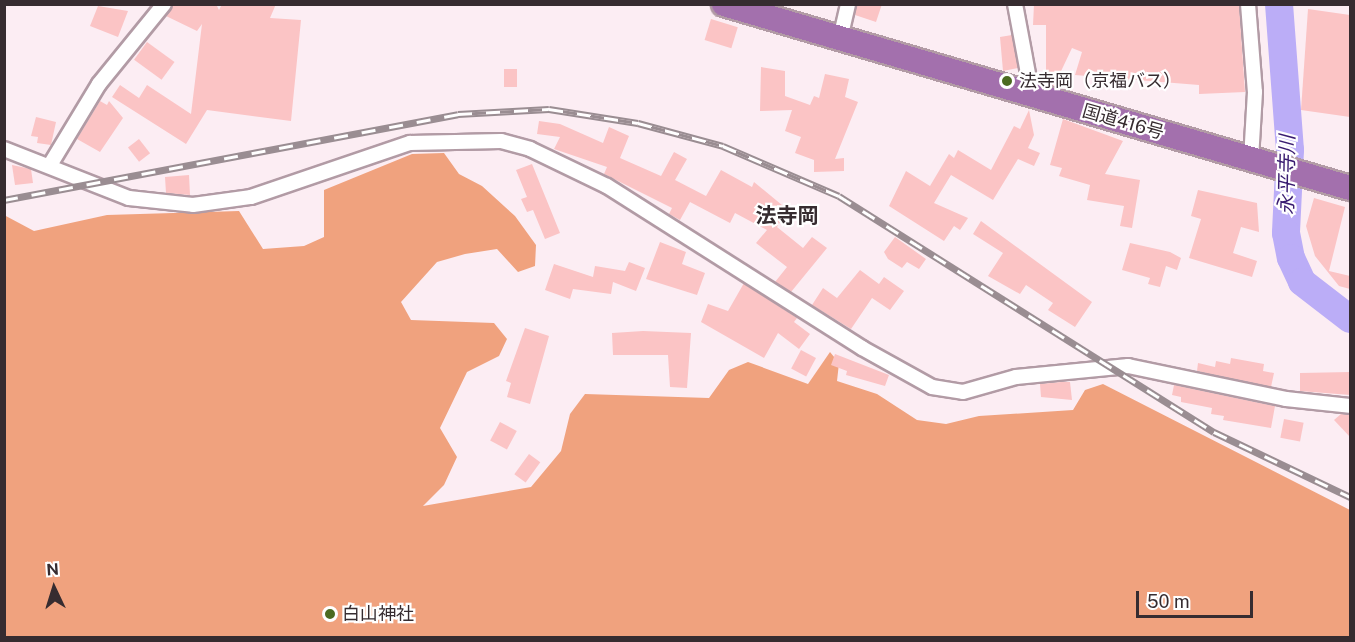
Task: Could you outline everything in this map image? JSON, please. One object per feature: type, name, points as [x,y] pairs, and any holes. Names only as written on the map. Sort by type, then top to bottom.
[{"type":"highway","name":"国道416号","points":[[724,4],[1350,188]]},
{"type":"street","points":[[50,165],[99,84],[164,4]]},
{"type":"street","points":[[840,39],[848,4]]},
{"type":"street","points":[[1015,4],[1032,95]]},
{"type":"street","points":[[1248,4],[1258,161]]},
{"type":"street","points":[[4,149],[50,165],[129,198],[222,204],[410,143],[456,139],[501,141],[539,153],[607,186],[862,348],[932,387],[963,392],[1016,377],[1128,366],[1286,399],[1350,406]]},
{"type":"shaded area","points":[[444,153],[459,174],[482,186],[515,216],[536,245],[535,266],[518,272],[497,249],[465,254],[437,262],[401,302],[411,320],[494,323],[507,339],[499,356],[467,372],[440,428],[457,457],[444,485],[423,506],[531,487],[561,451],[570,414],[585,394],[709,398],[729,370],[748,362],[808,384],[830,352],[839,363],[837,381],[877,394],[917,420],[946,424],[979,416],[1073,410],[1085,390],[1103,384],[1350,510],[1350,637],[5,637],[4,215],[34,231],[107,215],[239,211],[263,249],[304,246],[324,237],[324,190],[412,154]]},
{"type":"building","points":[[173,4],[216,4],[219,10],[222,4],[276,4],[270,18],[301,20],[291,121],[207,110],[186,144],[112,97],[120,85],[139,98],[147,85],[191,114],[202,24],[197,31],[166,16]]},
{"type":"building","points":[[857,4],[882,4],[876,22],[855,15]]},
{"type":"building","points":[[1034,4],[1239,4],[1245,92],[1199,94],[1199,85],[1075,75],[1082,52],[1072,48],[1054,86],[1046,84],[1046,25],[1033,25]]},
{"type":"building","points":[[98,6],[128,11],[118,37],[90,26]]},
{"type":"building","points":[[1308,9],[1350,15],[1350,117],[1301,110]]},
{"type":"building","points":[[711,19],[738,27],[731,48],[705,40]]},
{"type":"building","points":[[1012,35],[1018,68],[1003,71],[1000,37]]},
{"type":"building","points":[[147,42],[175,62],[162,80],[134,60]]},
{"type":"building","points":[[761,67],[785,71],[785,96],[810,105],[814,96],[819,98],[825,74],[849,79],[845,97],[858,102],[835,159],[844,158],[844,171],[814,172],[814,160],[795,153],[801,137],[785,131],[792,110],[760,111]]},
{"type":"building","points":[[504,69],[517,69],[517,87],[504,87]]},
{"type":"building","points":[[100,101],[107,105],[109,101],[123,118],[100,152],[77,139]]},
{"type":"building","points":[[1029,110],[1034,135],[1028,148],[1040,153],[1034,166],[1018,159],[993,200],[951,175],[934,203],[968,218],[960,230],[954,226],[944,241],[889,206],[906,171],[930,186],[949,154],[954,158],[958,150],[991,170],[1014,126],[1020,129]]},
{"type":"building","points":[[36,117],[56,122],[51,145],[37,143],[38,137],[31,136]]},
{"type":"building","points":[[1063,119],[1123,141],[1105,174],[1140,180],[1132,228],[1120,226],[1124,206],[1087,200],[1090,185],[1059,176],[1062,168],[1050,165]]},
{"type":"building","points":[[539,121],[560,124],[603,143],[609,127],[629,136],[620,158],[661,176],[674,152],[687,159],[675,180],[706,196],[721,170],[752,187],[754,182],[788,210],[777,227],[803,248],[812,237],[827,248],[791,292],[775,282],[787,267],[756,243],[767,230],[735,213],[730,223],[690,202],[680,220],[669,214],[672,208],[604,174],[607,167],[554,149],[560,137],[537,134]]},
{"type":"building","points":[[139,139],[150,153],[139,162],[128,148]]},
{"type":"building","points":[[532,164],[560,233],[545,239],[533,210],[527,212],[521,199],[527,197],[516,170]]},
{"type":"building","points":[[12,165],[31,169],[33,183],[15,185]]},
{"type":"building","points":[[189,175],[190,195],[166,193],[165,177]]},
{"type":"building","points":[[1198,190],[1257,203],[1259,232],[1241,227],[1233,253],[1257,261],[1252,277],[1189,258],[1201,219],[1191,216]]},
{"type":"building","points":[[1314,198],[1345,207],[1329,271],[1350,276],[1350,289],[1339,286],[1315,256],[1306,226]]},
{"type":"building","points":[[981,221],[1092,302],[1075,327],[1048,310],[1053,303],[1026,285],[1020,294],[988,276],[1003,253],[973,234]]},
{"type":"building","points":[[895,237],[926,259],[919,269],[907,262],[902,268],[888,259],[884,252]]},
{"type":"building","points":[[660,242],[686,252],[682,264],[705,273],[697,295],[646,279]]},
{"type":"building","points":[[1130,243],[1170,252],[1181,258],[1177,270],[1166,266],[1160,287],[1148,284],[1150,278],[1122,270]]},
{"type":"building","points":[[629,262],[645,268],[636,291],[613,282],[611,294],[573,289],[570,299],[545,290],[554,264],[593,277],[595,266],[625,271]]},
{"type":"building","points":[[860,270],[879,284],[884,277],[904,291],[890,310],[872,298],[851,329],[812,305],[823,288],[837,298]]},
{"type":"building","points":[[744,283],[797,318],[794,322],[810,334],[799,349],[778,333],[764,358],[701,322],[708,304],[728,311]]},
{"type":"building","points":[[525,328],[549,336],[530,404],[507,397],[511,383],[506,381]]},
{"type":"building","points":[[643,331],[691,333],[687,388],[670,387],[668,355],[613,355],[612,333]]},
{"type":"building","points":[[801,350],[816,358],[806,377],[791,369]]},
{"type":"building","points":[[835,354],[889,375],[885,386],[846,375],[847,371],[831,365]]},
{"type":"building","points":[[1231,358],[1264,364],[1263,371],[1274,373],[1271,387],[1197,371],[1198,363],[1215,367],[1216,361],[1230,364]]},
{"type":"building","points":[[1350,372],[1350,395],[1300,391],[1300,373]]},
{"type":"building","points":[[1070,382],[1072,400],[1041,397],[1040,384]]},
{"type":"building","points":[[1174,385],[1275,406],[1271,428],[1223,420],[1224,416],[1211,414],[1212,408],[1181,402],[1181,397],[1172,395]]},
{"type":"building","points":[[1341,414],[1350,415],[1350,437],[1334,420]]},
{"type":"building","points":[[1284,419],[1304,423],[1300,441],[1280,438]]},
{"type":"building","points":[[500,422],[517,431],[507,449],[490,441]]},
{"type":"building","points":[[529,454],[540,462],[526,482],[514,474]]},
{"type":"waterway","name":"永平寺川","points":[[1279,4],[1290,150],[1286,233],[1291,258],[1302,282],[1350,319]]},
{"type":"railway","points":[[4,200],[458,114],[549,109],[638,123],[723,146],[839,196],[1214,432],[1350,497]]},
{"type":"place","name":"法寺岡（京福バス）","points":[[1007,81]]},
{"type":"place","name":"白山神社","points":[[330,614]]},
{"type":"district","name":"法寺岡","points":[[787,216]]}]
